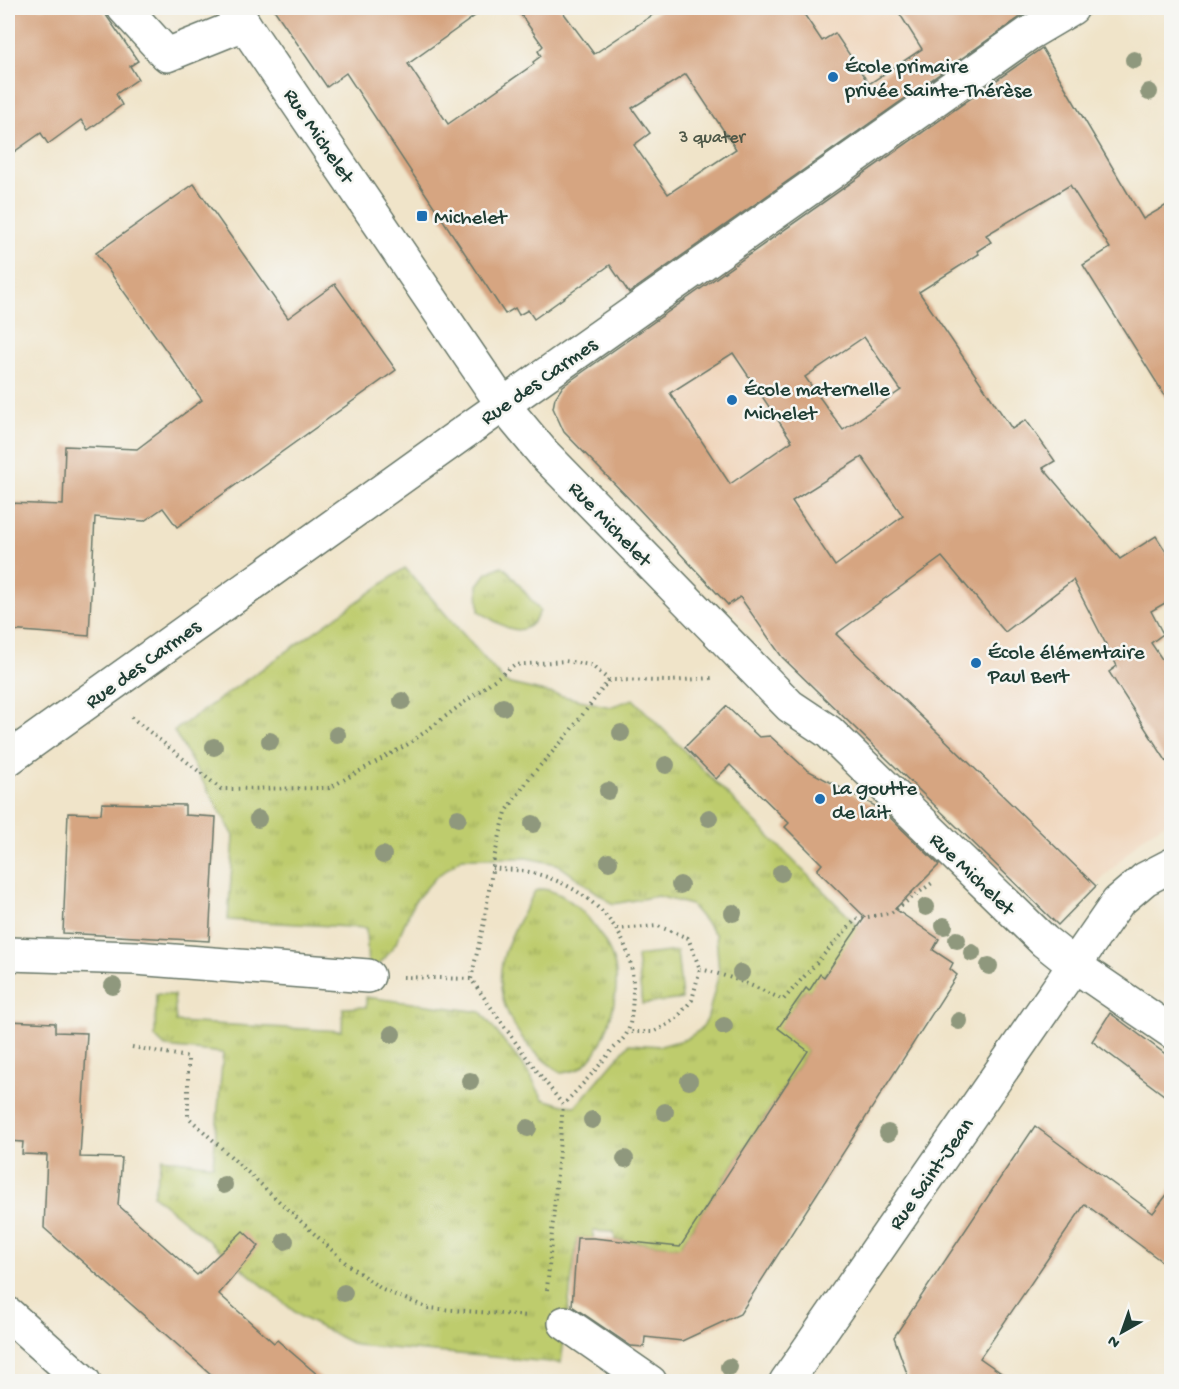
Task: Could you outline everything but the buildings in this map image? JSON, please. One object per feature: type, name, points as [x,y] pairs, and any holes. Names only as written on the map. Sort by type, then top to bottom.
[{"type":"street","points":[[124,8],[167,55],[239,16]]},
{"type":"street","name":"Rue des Carmes","points":[[8,759],[502,405],[1028,34],[1072,8]]},
{"type":"street","name":"Rue Michelet","points":[[239,16],[502,405],[543,453],[790,706],[829,732],[1044,941],[1074,965],[1172,1032]]},
{"type":"street","name":"Rue Saint-Jean","points":[[786,1382],[1118,902],[1145,879],[1172,865]]},
{"type":"street","points":[[8,954],[135,958],[368,976]]},
{"type":"street","points":[[8,1314],[84,1382]]},
{"type":"street","points":[[555,1320],[650,1382]]},
{"type":"path","points":[[102,692],[221,789],[328,788],[411,743],[514,665],[565,661],[591,665],[609,680],[670,681],[713,678]]},
{"type":"path","points":[[132,1047],[188,1057],[188,1117],[348,1265],[382,1290],[428,1308],[555,1320],[563,1105],[471,979],[484,922],[492,868],[506,812],[530,777],[564,739],[609,680]]},
{"type":"path","points":[[700,969],[719,973],[757,987],[783,1000],[856,918],[891,913],[961,861]]},
{"type":"path","points":[[492,868],[532,872],[571,887],[607,915],[617,929],[630,959],[633,998],[627,1032],[598,1068],[563,1105]]},
{"type":"path","points":[[617,929],[658,926],[688,938],[700,969],[692,1000],[675,1020],[654,1032],[627,1032]]},
{"type":"path","points":[[368,976],[471,979]]},
{"type":"shaded area","name":"École primaire privée Sainte-Thérèse","points":[[688,8],[923,8],[957,60],[775,137]]},
{"type":"shaded area","name":"École élémentaire Paul Bert","points":[[788,229],[901,390],[1095,551],[1171,674],[1171,820],[1144,836],[1058,925],[728,605],[566,434],[575,426],[560,422],[554,414],[553,403],[557,394],[562,390],[576,387],[572,379]]},
{"type":"green space","points":[[502,566],[540,611],[534,621],[520,630],[504,626],[479,611],[478,585],[487,573]]},
{"type":"green space","points":[[405,568],[506,683],[610,707],[633,699],[864,932],[809,991],[805,989],[779,1028],[808,1051],[680,1247],[615,1240],[614,1232],[593,1231],[593,1239],[577,1239],[561,1363],[355,1345],[301,1317],[153,1195],[162,1158],[213,1165],[223,1053],[165,1047],[155,1037],[156,994],[174,995],[176,1022],[342,1031],[343,1008],[366,1007],[366,997],[481,1012],[528,1072],[543,1099],[576,1106],[629,1044],[661,1046],[686,1039],[700,1030],[707,1020],[719,973],[716,935],[691,905],[658,896],[613,904],[557,864],[527,858],[462,858],[436,877],[414,902],[396,943],[377,966],[368,968],[366,928],[228,920],[234,836],[174,731]]},
{"type":"green space","points":[[542,889],[554,892],[566,899],[588,918],[598,930],[615,967],[616,992],[604,1037],[589,1060],[578,1069],[562,1073],[533,1050],[521,1036],[504,1004],[501,986],[501,968],[506,949],[535,891]]},
{"type":"green space","points":[[677,951],[682,999],[642,1004],[637,956]]},
{"type":"place","name":"École primaire privée Sainte-Thérèse","points":[[833,77]]},
{"type":"place","name":"Michelet","points":[[422,216]]},
{"type":"place","name":"École maternelle Michelet","points":[[732,400]]},
{"type":"place","name":"École élémentaire Paul Bert","points":[[976,663]]},
{"type":"place","name":"La goutte de lait","points":[[820,799]]}]
